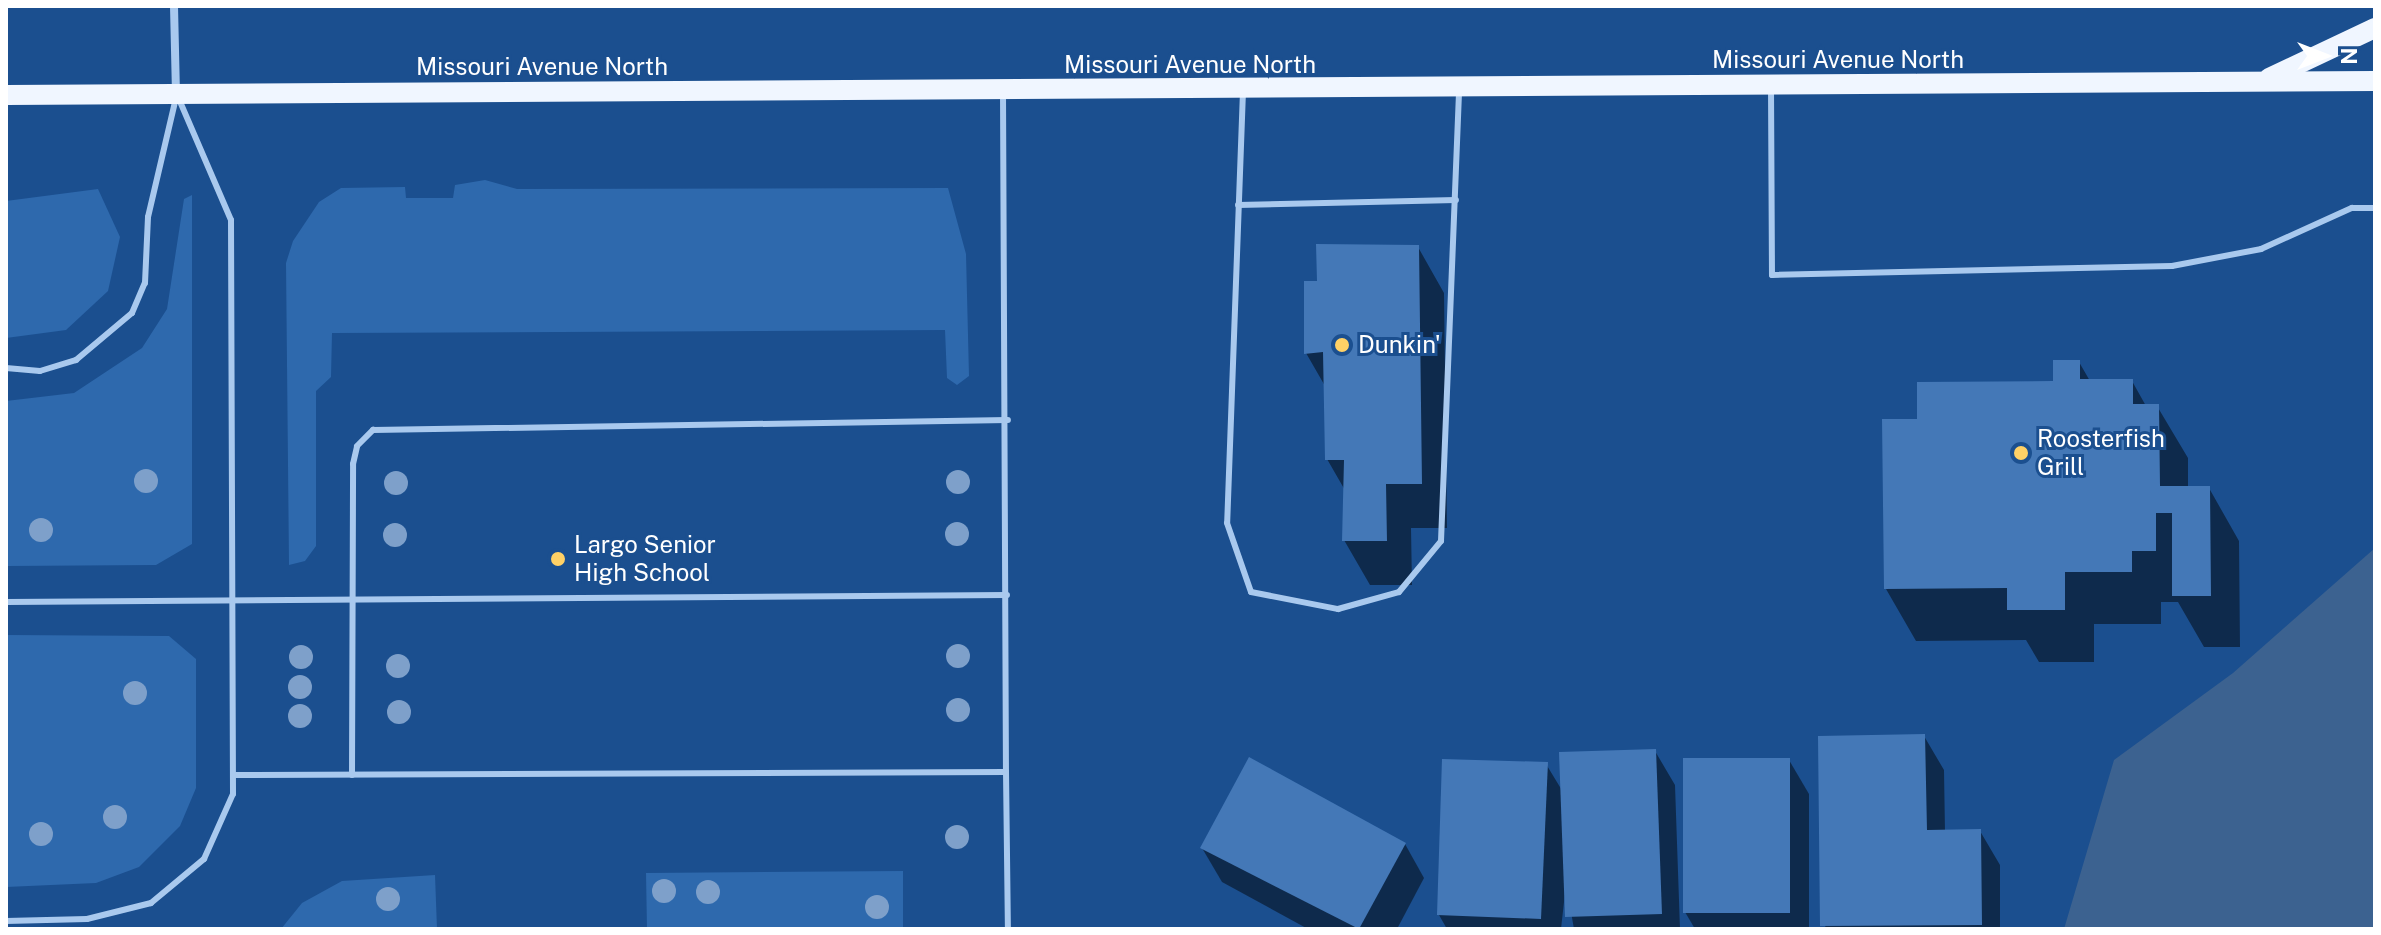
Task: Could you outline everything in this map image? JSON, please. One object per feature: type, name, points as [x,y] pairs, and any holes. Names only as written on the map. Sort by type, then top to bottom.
[{"type":"main road","points":[[2258,82],[2375,28]]},
{"type":"main road","name":"Missouri Avenue North","points":[[6,95],[1459,90],[2375,81]]},
{"type":"street","points":[[174,6],[176,94]]},
{"type":"lane","points":[[1771,87],[1772,275],[2172,266],[2261,249],[2352,208],[2375,208]]},
{"type":"lane","points":[[1243,91],[1227,523],[1251,592],[1338,609],[1399,592],[1441,541],[1459,90]]},
{"type":"lane","points":[[1003,92],[1008,420],[1008,929]]},
{"type":"lane","points":[[6,368],[40,371],[76,360],[132,313],[145,283],[148,217],[176,94]]},
{"type":"lane","points":[[6,921],[105,916],[165,894],[215,843],[236,775],[231,220],[176,94]]},
{"type":"lane","points":[[1238,205],[1456,200]]},
{"type":"lane","points":[[352,775],[354,455],[381,426],[1008,420]]},
{"type":"lane","points":[[6,602],[1007,595]]},
{"type":"lane","points":[[236,775],[1006,772]]},
{"type":"shaded area","points":[[485,180],[517,189],[948,188],[966,254],[969,376],[957,385],[947,378],[945,330],[332,333],[331,377],[316,391],[316,546],[305,561],[289,565],[286,263],[293,241],[319,202],[341,188],[405,187],[406,198],[453,198],[455,185]]},
{"type":"shaded area","points":[[98,189],[120,237],[108,291],[66,330],[6,338],[6,201]]},
{"type":"shaded area","points":[[192,195],[192,544],[156,565],[6,566],[6,401],[74,393],[142,348],[167,309],[184,199]]},
{"type":"shaded area","points":[[2375,548],[2375,929],[2064,929],[2114,760],[2233,673]]},
{"type":"shaded area","points":[[6,635],[169,636],[196,659],[196,788],[180,826],[139,867],[96,883],[6,887]]},
{"type":"shaded area","points":[[903,871],[903,929],[647,929],[646,873]]},
{"type":"shaded area","points":[[435,875],[437,929],[281,929],[302,903],[342,881]]},
{"type":"building","points":[[1316,244],[1419,245],[1422,484],[1386,484],[1387,541],[1342,541],[1344,460],[1325,460],[1323,352],[1304,354],[1304,281],[1317,281]]},
{"type":"building","name":"Roosterfish Grill","points":[[2053,360],[2080,360],[2080,379],[2133,379],[2133,404],[2159,404],[2160,486],[2210,486],[2211,596],[2172,596],[2172,513],[2156,513],[2156,551],[2132,551],[2132,572],[2065,572],[2065,610],[2007,610],[2007,588],[1884,589],[1882,419],[1917,419],[1917,382],[2053,381]]},
{"type":"building","points":[[1925,734],[1927,830],[1981,829],[1982,925],[1820,926],[1818,736]]},
{"type":"building","points":[[1656,749],[1662,914],[1565,917],[1559,752]]},
{"type":"building","points":[[1249,757],[1406,843],[1359,929],[1200,848]]},
{"type":"building","points":[[1683,758],[1790,758],[1790,913],[1683,913]]},
{"type":"building","points":[[1442,759],[1548,762],[1541,919],[1437,915]]},
{"type":"place","name":"Dunkin'","points":[[1342,345]]},
{"type":"place","name":"Roosterfish Grill","points":[[2021,453]]},
{"type":"place","name":"Largo Senior High School","points":[[558,559]]}]
